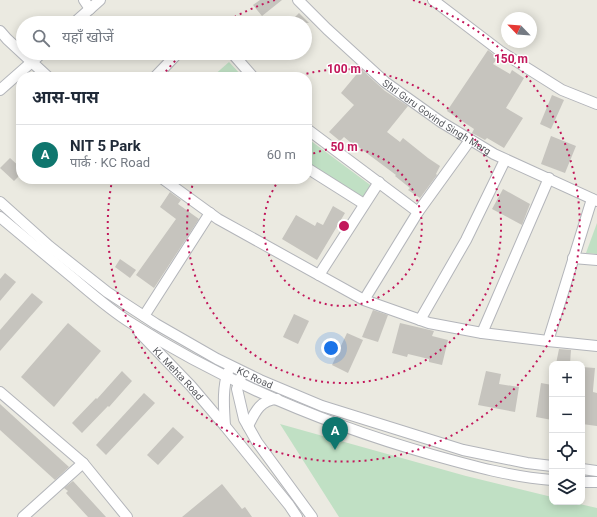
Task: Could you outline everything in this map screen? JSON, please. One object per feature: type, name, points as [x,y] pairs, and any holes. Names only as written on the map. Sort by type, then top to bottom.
[{"type":"street","points":[[79,16],[87,4],[100,0]]},
{"type":"street","name":"Shri Guru Govind Singh Marg","points":[[298,0],[327,29],[386,82],[441,122],[505,160],[549,178],[594,200]]},
{"type":"street","points":[[433,0],[500,51],[562,90],[597,104]]},
{"type":"street","points":[[0,31],[16,46]]},
{"type":"street","points":[[162,72],[172,60]]},
{"type":"street","points":[[238,60],[249,72]]},
{"type":"street","points":[[21,72],[32,62],[43,72]]},
{"type":"street","points":[[0,90],[16,76]]},
{"type":"street","points":[[312,133],[418,212]]},
{"type":"street","points":[[364,300],[418,212],[470,140]]},
{"type":"street","points":[[420,320],[466,240],[505,160]]},
{"type":"street","points":[[312,171],[364,204]]},
{"type":"street","points":[[482,333],[549,178]]},
{"type":"street","points":[[319,275],[379,182]]},
{"type":"street","points":[[170,184],[218,219],[364,300],[429,323],[482,333],[597,346]]},
{"type":"street","points":[[548,341],[573,258],[594,200]]},
{"type":"street","name":"KC Road","points":[[0,202],[49,246],[107,292],[144,316],[231,366],[322,406],[395,430],[463,450],[527,463],[549,466]]},
{"type":"street","points":[[144,316],[210,213]]},
{"type":"street","points":[[0,217],[103,303],[130,323],[238,383],[301,410],[388,442],[461,463],[533,478],[549,480]]},
{"type":"street","points":[[573,258],[597,260]]},
{"type":"street","name":"KL Mehta Road","points":[[130,323],[191,386],[289,505],[297,517]]},
{"type":"street","points":[[225,426],[224,403],[226,377],[231,366]]},
{"type":"street","points":[[243,371],[237,389],[244,419],[256,442],[312,517]]},
{"type":"street","points":[[0,392],[83,463],[127,517]]},
{"type":"street","points":[[248,426],[254,413],[260,405],[270,400],[277,399]]},
{"type":"street","points":[[23,517],[83,463]]},
{"type":"street","points":[[585,469],[597,471]]},
{"type":"street","points":[[585,482],[597,482]]},
{"type":"green space","points":[[229,62],[238,72],[218,72]]},
{"type":"green space","points":[[312,142],[373,187],[366,200],[312,165]]},
{"type":"green space","points":[[597,223],[597,254],[586,253]]},
{"type":"green space","points":[[280,424],[466,476],[549,496],[549,505],[584,505],[597,508],[597,517],[339,517]]},
{"type":"building","points":[[260,0],[282,0],[262,16],[253,5]]},
{"type":"building","points":[[488,50],[498,58],[493,64],[510,74],[512,70],[524,78],[506,108],[523,118],[504,148],[487,138],[485,140],[472,133],[474,129],[447,111]]},
{"type":"building","points":[[361,69],[385,91],[408,106],[387,132],[400,142],[403,138],[440,166],[436,174],[437,175],[420,198],[408,190],[410,188],[395,176],[396,175],[356,145],[355,146],[344,137],[340,141],[329,132],[354,105],[341,93]]},
{"type":"building","points":[[552,95],[564,100],[551,129],[540,124]]},
{"type":"building","points":[[551,136],[576,146],[565,173],[541,164]]},
{"type":"building","points":[[10,158],[16,163],[16,179],[14,181],[0,168]]},
{"type":"building","points":[[503,189],[530,204],[522,225],[492,209]]},
{"type":"building","points":[[170,192],[181,200],[178,204],[199,219],[154,288],[136,275],[176,219],[160,207]]},
{"type":"building","points":[[333,206],[345,213],[317,260],[282,239],[296,215],[315,226],[317,222],[323,225]]},
{"type":"building","points":[[120,259],[136,270],[130,278],[115,267]]},
{"type":"building","points":[[5,273],[16,282],[0,301],[0,279]]},
{"type":"building","points":[[32,293],[43,302],[0,351],[0,330]]},
{"type":"building","points":[[373,310],[388,315],[378,342],[362,337]]},
{"type":"building","points":[[294,314],[309,321],[298,344],[283,337]]},
{"type":"building","points":[[68,323],[101,351],[54,407],[21,377]]},
{"type":"building","points":[[400,323],[434,331],[432,336],[448,340],[442,365],[429,362],[429,359],[408,354],[407,357],[392,353]]},
{"type":"building","points":[[347,333],[363,340],[348,373],[332,365]]},
{"type":"building","points":[[559,349],[571,350],[570,361],[557,361]]},
{"type":"building","points":[[585,367],[595,368],[593,392],[597,393],[597,426],[585,424]]},
{"type":"building","points":[[122,371],[132,381],[109,407],[108,406],[82,433],[72,423],[96,398],[97,399]]},
{"type":"building","points":[[486,371],[501,374],[499,384],[519,387],[515,412],[478,405]]},
{"type":"building","points":[[541,383],[549,384],[549,419],[536,417]]},
{"type":"building","points":[[144,393],[155,403],[106,455],[96,445]]},
{"type":"building","points":[[0,404],[69,467],[55,480],[0,430]]},
{"type":"building","points":[[173,427],[184,437],[158,465],[147,455]]},
{"type":"building","points":[[73,481],[106,517],[88,517],[66,493],[68,491],[64,488]]},
{"type":"building","points":[[222,484],[242,509],[245,507],[252,517],[182,517]]},
{"type":"place","name":"NIT 5 Park","points":[[335,450]]}]
